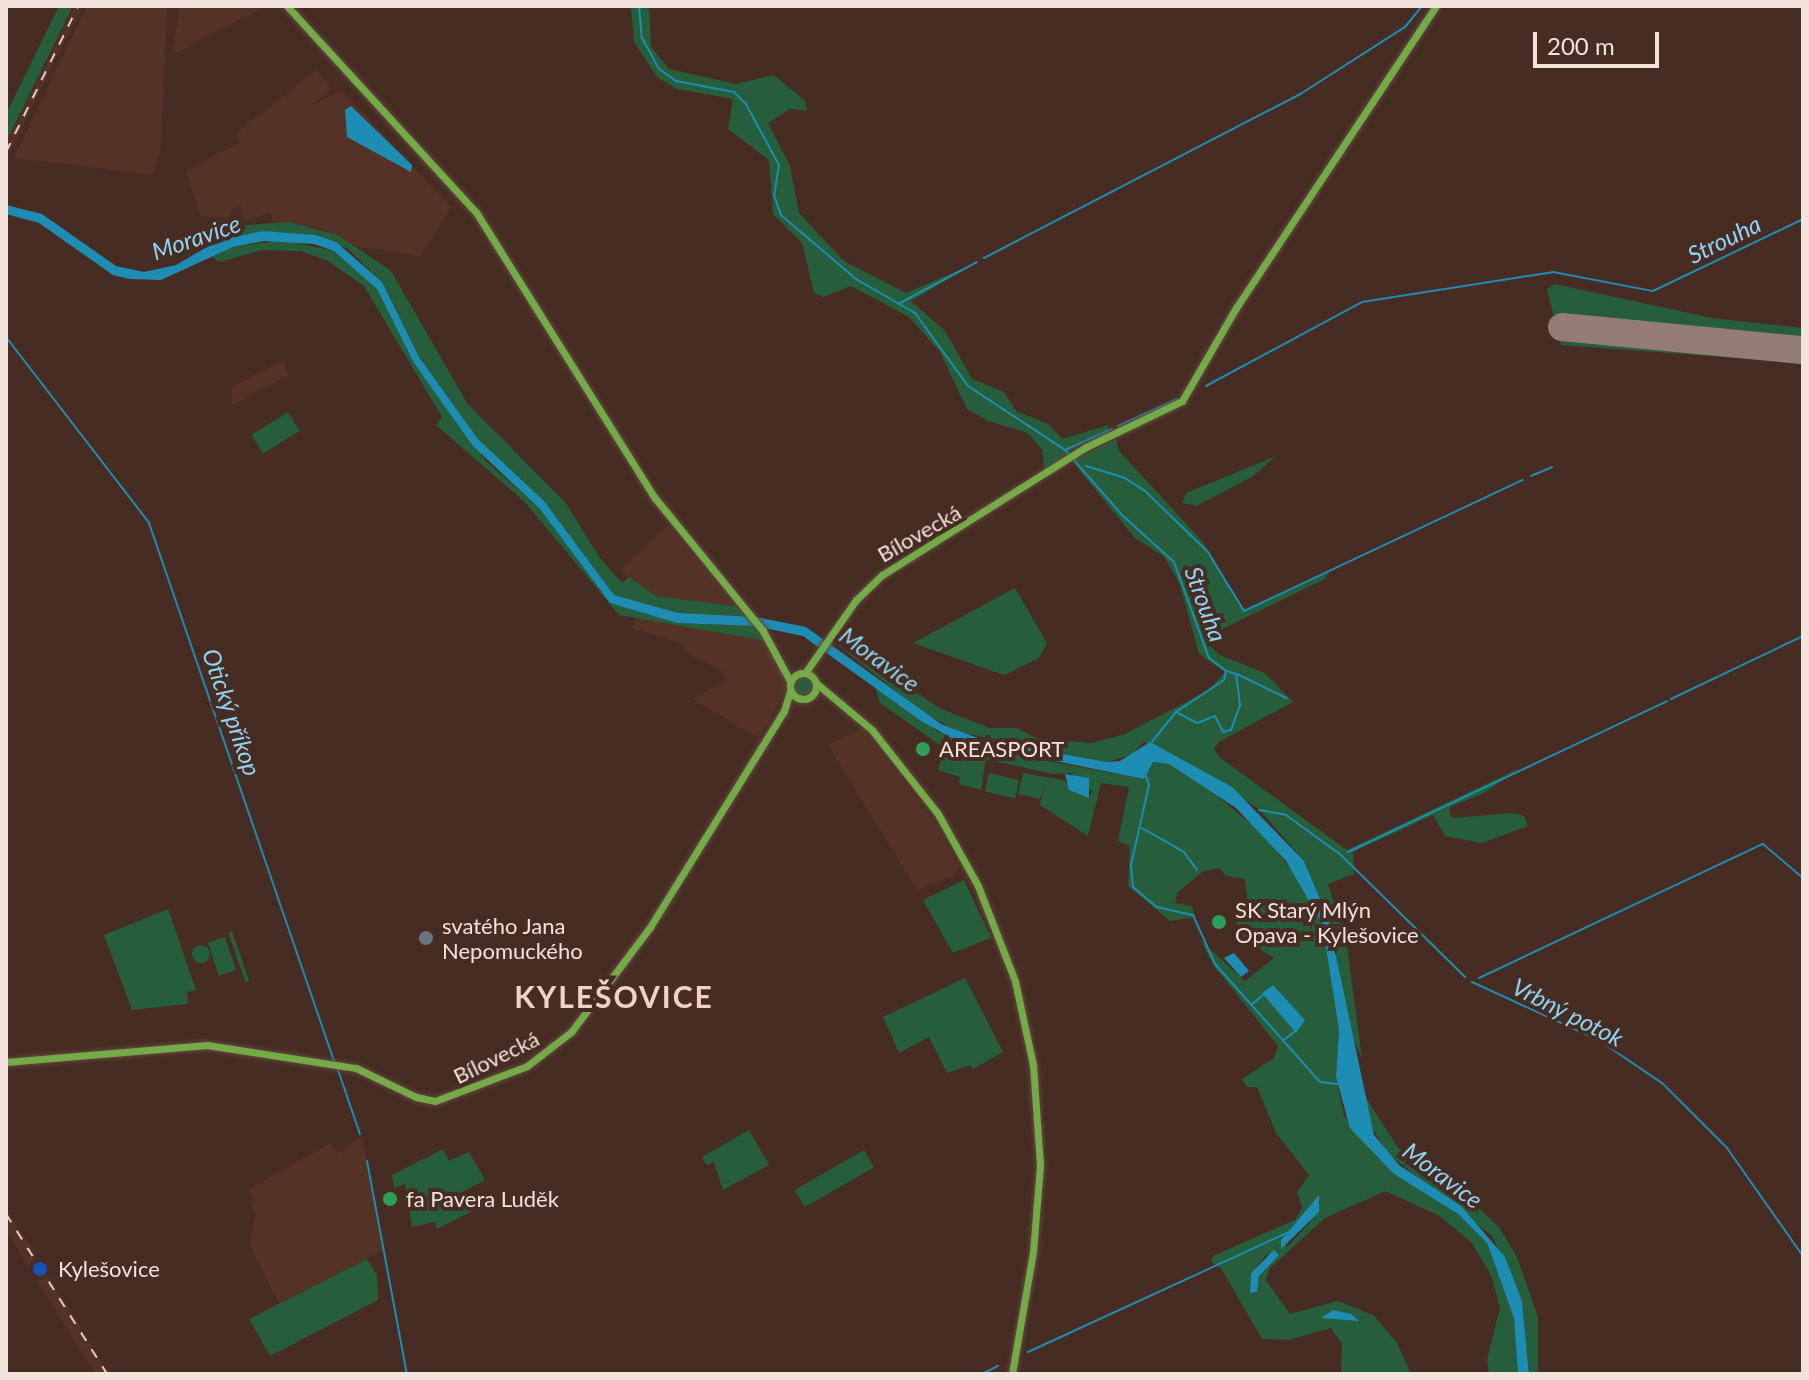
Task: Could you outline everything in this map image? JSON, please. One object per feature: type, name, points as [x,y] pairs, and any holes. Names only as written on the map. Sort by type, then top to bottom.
[{"type":"main road","points":[[287,6],[476,212],[655,498],[772,642],[847,707],[898,759],[957,846],[993,919],[1023,1011],[1037,1094],[1040,1177],[1012,1374]]},
{"type":"main road","name":"Bílovecká","points":[[809,676],[840,624],[879,577],[1082,450],[1184,398],[1236,308],[1436,6]]},
{"type":"main road","points":[[772,642],[790,681],[809,676]]},
{"type":"main road","points":[[809,676],[812,696],[837,700]]},
{"type":"main road","name":"Bílovecká","points":[[6,1062],[191,1044],[370,1072],[419,1098],[440,1100],[527,1066],[550,1052],[571,1032],[650,927],[784,711],[790,681]]},
{"type":"main road","points":[[790,691],[800,699]]},
{"type":"main road","name":"Bílovecká","points":[[784,711],[800,699],[812,696]]},
{"type":"shaded area","points":[[75,6],[82,6],[6,160],[6,144]]},
{"type":"shaded area","points":[[167,6],[161,147],[153,175],[14,158],[86,8]]},
{"type":"shaded area","points":[[180,6],[266,6],[172,55]]},
{"type":"shaded area","points":[[317,70],[332,89],[250,153],[235,134]]},
{"type":"shaded area","points":[[341,90],[451,207],[420,256],[359,247],[322,229],[273,222],[270,213],[242,222],[242,206],[232,209],[228,218],[201,217],[186,171]]},
{"type":"shaded area","points":[[283,360],[288,375],[232,405],[232,387]]},
{"type":"shaded area","points":[[668,525],[735,606],[656,596],[625,574],[621,569]]},
{"type":"shaded area","points":[[638,615],[765,641],[786,678],[785,692],[759,738],[693,699],[726,681],[724,672],[683,651],[684,644],[632,628]]},
{"type":"shaded area","points":[[862,728],[936,824],[959,868],[952,877],[917,890],[828,745]]},
{"type":"shaded area","points":[[362,1136],[383,1251],[279,1303],[250,1246],[255,1214],[250,1204],[255,1201],[249,1190],[330,1143],[336,1154]]},
{"type":"shaded area","points":[[6,1208],[110,1374],[96,1374],[6,1231]]},
{"type":"green space","points":[[59,6],[73,6],[6,142],[6,114]]},
{"type":"green space","points":[[631,6],[649,6],[651,47],[669,69],[736,84],[774,75],[805,101],[807,111],[790,109],[768,123],[790,166],[799,213],[844,261],[906,293],[976,263],[911,301],[945,331],[972,379],[1004,392],[1016,411],[1048,424],[1063,439],[1108,425],[1108,433],[1074,448],[1044,471],[1043,451],[1028,433],[988,421],[967,409],[940,352],[909,317],[851,286],[823,297],[814,293],[802,243],[773,214],[769,160],[728,129],[733,99],[677,89],[657,77],[634,42]]},
{"type":"green space","points":[[288,222],[338,235],[391,271],[467,403],[565,502],[600,558],[622,583],[629,577],[656,596],[735,606],[748,617],[678,613],[614,595],[544,501],[478,439],[419,357],[382,282],[347,248],[263,231],[208,247],[203,235],[222,227]]},
{"type":"green space","points":[[283,240],[334,251],[360,269],[377,289],[414,363],[486,461],[540,509],[610,603],[677,623],[755,626],[765,641],[619,615],[524,501],[436,425],[442,417],[364,286],[328,261],[301,251],[261,250],[220,262],[212,257],[233,247]]},
{"type":"green space","points":[[1555,284],[1712,318],[1803,328],[1803,363],[1561,345],[1547,289]]},
{"type":"green space","points":[[288,412],[300,431],[263,453],[252,435]]},
{"type":"green space","points":[[1116,439],[1119,451],[1203,542],[1240,607],[1247,609],[1330,571],[1325,579],[1210,635],[1211,647],[1220,655],[1265,673],[1293,702],[1219,742],[1214,748],[1219,757],[1347,850],[1520,768],[1484,793],[1450,807],[1449,813],[1453,818],[1512,813],[1524,816],[1528,826],[1482,843],[1445,836],[1433,815],[1353,852],[1354,874],[1328,884],[1346,939],[1362,1059],[1348,1026],[1328,918],[1304,861],[1258,808],[1144,742],[1131,755],[1107,762],[959,732],[924,713],[836,644],[852,648],[939,708],[989,728],[1017,728],[1038,739],[1092,743],[1125,734],[1209,690],[1225,672],[1199,654],[1180,585],[1164,556],[1135,538],[1072,461]]},
{"type":"green space","points":[[1276,456],[1252,477],[1196,506],[1182,503],[1186,493]]},
{"type":"green space","points":[[1015,588],[1047,643],[1039,658],[1004,675],[913,643]]},
{"type":"green space","points":[[803,675],[810,678],[813,685],[810,692],[803,695],[796,692],[793,685],[796,678]]},
{"type":"green space","points":[[875,687],[938,732],[1026,757],[1144,779],[1153,762],[1170,764],[1197,779],[1263,834],[1299,880],[1322,923],[1339,1030],[1336,1077],[1344,1116],[1394,1174],[1458,1214],[1487,1243],[1514,1318],[1518,1374],[1489,1374],[1487,1359],[1500,1308],[1492,1277],[1472,1243],[1440,1216],[1385,1191],[1325,1218],[1270,1268],[1266,1280],[1290,1314],[1337,1301],[1373,1315],[1397,1343],[1411,1374],[1341,1374],[1342,1344],[1331,1328],[1289,1340],[1262,1339],[1221,1268],[1211,1262],[1213,1256],[1295,1220],[1302,1208],[1297,1192],[1309,1175],[1276,1133],[1257,1087],[1247,1087],[1242,1079],[1274,1058],[1278,1046],[1214,966],[1201,941],[1245,981],[1274,958],[1247,942],[1236,923],[1249,915],[1245,879],[1226,876],[1220,868],[1202,872],[1177,893],[1175,903],[1192,906],[1195,917],[1170,921],[1128,886],[1130,846],[1118,841],[1129,787],[1101,783],[1088,836],[1040,805],[1044,787],[1040,799],[1018,794],[1023,773],[1063,780],[1089,798],[1092,791],[1070,773],[1052,774],[986,759],[981,790],[959,784],[960,777],[938,770],[944,748],[880,703]],"holes":[[[1318,1196],[1319,1212],[1287,1247],[1281,1240]],[[1267,1254],[1271,1260],[1259,1276],[1257,1292],[1250,1293],[1251,1273]]]},
{"type":"green space","points":[[989,773],[1019,780],[1015,798],[985,792]]},
{"type":"green space","points":[[964,880],[991,938],[953,953],[923,900]]},
{"type":"green space","points":[[168,909],[196,990],[187,992],[188,1004],[132,1010],[104,935]]},
{"type":"green space","points":[[232,931],[249,981],[245,982],[228,932]]},
{"type":"green space","points":[[225,937],[236,970],[219,976],[208,943]]},
{"type":"green space","points":[[201,945],[210,954],[201,963],[192,954]]},
{"type":"green space","points":[[965,978],[1003,1052],[973,1069],[970,1065],[947,1073],[929,1037],[899,1053],[883,1017]]},
{"type":"green space","points":[[1365,1096],[1398,1148],[1451,1182],[1499,1227],[1517,1257],[1538,1317],[1538,1374],[1529,1374],[1522,1301],[1492,1236],[1387,1153],[1371,1126]]},
{"type":"green space","points":[[749,1130],[769,1165],[723,1190],[714,1162],[707,1165],[702,1157]]},
{"type":"green space","points":[[443,1149],[449,1161],[469,1152],[485,1180],[456,1195],[460,1204],[484,1193],[492,1201],[437,1229],[434,1222],[412,1227],[405,1184],[394,1188],[392,1175]]},
{"type":"green space","points":[[864,1150],[874,1167],[805,1207],[795,1190]]},
{"type":"green space","points":[[367,1259],[377,1275],[378,1300],[270,1356],[249,1319]]},
{"type":"water","points":[[351,106],[412,165],[411,172],[347,137],[345,110]]},
{"type":"water","points":[[6,205],[42,214],[116,266],[144,272],[176,265],[219,240],[263,231],[315,235],[336,242],[382,282],[419,357],[478,439],[544,501],[614,595],[678,613],[756,617],[806,627],[941,724],[978,738],[1107,762],[1120,761],[1150,742],[1232,787],[1304,861],[1328,918],[1374,1135],[1399,1165],[1461,1206],[1505,1257],[1522,1301],[1529,1374],[1518,1374],[1514,1318],[1487,1243],[1458,1214],[1394,1174],[1350,1128],[1336,1077],[1339,1030],[1322,923],[1286,861],[1236,808],[1169,764],[1153,762],[1144,779],[957,741],[921,721],[803,636],[755,626],[677,623],[610,603],[540,509],[473,446],[414,363],[377,289],[334,251],[314,244],[264,241],[233,247],[161,280],[129,279],[113,275],[39,223],[6,214]]},
{"type":"water","points":[[1065,774],[1089,778],[1089,798],[1069,790]]},
{"type":"water","points":[[1234,953],[1249,971],[1241,977],[1224,958]]},
{"type":"water","points":[[1273,985],[1305,1020],[1296,1033],[1262,993]]},
{"type":"water","points":[[1319,1195],[1319,1212],[1281,1249],[1281,1240]]},
{"type":"water","points":[[1274,1250],[1279,1255],[1259,1276],[1257,1292],[1250,1293],[1251,1273]]},
{"type":"water","points":[[1333,1310],[1351,1314],[1359,1321],[1321,1318]]},
{"type":"waterway","name":"Strouha","points":[[639,6],[642,38],[659,69],[676,81],[734,92],[746,104],[779,165],[774,195],[781,215],[856,279],[915,313],[968,386],[1065,450],[1112,429]]},
{"type":"waterway","points":[[984,258],[1302,93],[1405,27],[1422,6]]},
{"type":"waterway","name":"Strouha","points":[[1206,386],[1362,302],[1553,272],[1653,291],[1803,219]]},
{"type":"waterway","points":[[900,303],[977,262]]},
{"type":"waterway","name":"Otický příkop","points":[[6,337],[149,523],[334,1061]]},
{"type":"waterway","name":"Strouha","points":[[1118,426],[1177,399]]},
{"type":"waterway","name":"Strouha","points":[[1065,450],[1123,516],[1174,562],[1209,658],[1226,671],[1224,680],[1176,712],[1152,742]]},
{"type":"waterway","points":[[1086,466],[1125,478],[1145,491],[1208,552],[1244,611],[1523,480]]},
{"type":"waterway","points":[[1531,476],[1552,467]]},
{"type":"waterway","points":[[1671,699],[1803,636]]},
{"type":"waterway","points":[[1178,713],[1197,723],[1215,716],[1223,732],[1231,730],[1240,705],[1236,674],[1226,671]]},
{"type":"waterway","points":[[1237,674],[1286,698]]},
{"type":"waterway","points":[[1348,852],[1667,701]]},
{"type":"waterway","name":"Strouha","points":[[1144,771],[1149,785],[1131,865],[1133,887],[1157,907],[1193,915],[1215,964],[1320,1082],[1337,1084]]},
{"type":"waterway","name":"Vrbný potok","points":[[1259,810],[1286,815],[1341,855],[1465,977]]},
{"type":"waterway","points":[[1142,828],[1184,852],[1197,870]]},
{"type":"waterway","points":[[1479,978],[1763,844],[1803,878]]},
{"type":"waterway","name":"Vrbný potok","points":[[1472,982],[1600,1041],[1662,1083],[1727,1148],[1803,1256]]},
{"type":"waterway","points":[[1252,1004],[1263,995]]},
{"type":"waterway","points":[[1284,1040],[1295,1031]]},
{"type":"waterway","name":"Otický příkop","points":[[337,1067],[360,1134]]},
{"type":"waterway","name":"Otický příkop","points":[[367,1161],[407,1374]]},
{"type":"waterway","points":[[1028,1352],[1289,1232]]},
{"type":"waterway","points":[[982,1374],[998,1366]]},
{"type":"runway","points":[[1562,327],[1803,350]]},
{"type":"railway","points":[[6,152],[78,6]]},
{"type":"railway","points":[[6,1214],[107,1374]]},
{"type":"place","name":"AREASPORT","points":[[923,749]]},
{"type":"place","name":"SK Starý Mlýn Opava - Kylešovice","points":[[1219,922]]},
{"type":"place","name":"svatého Jana Nepomuckého","points":[[426,938]]},
{"type":"place","name":"fa Pavera Luděk","points":[[390,1199]]},
{"type":"place","name":"Kylešovice","points":[[40,1269]]},
{"type":"district","name":"KYLEŠOVICE","points":[[614,996]]},
{"type":"water label","name":"Moravice","points":[[196,237]]},
{"type":"water label","name":"Moravice","points":[[880,659]]},
{"type":"water label","name":"Moravice","points":[[1443,1175]]}]
